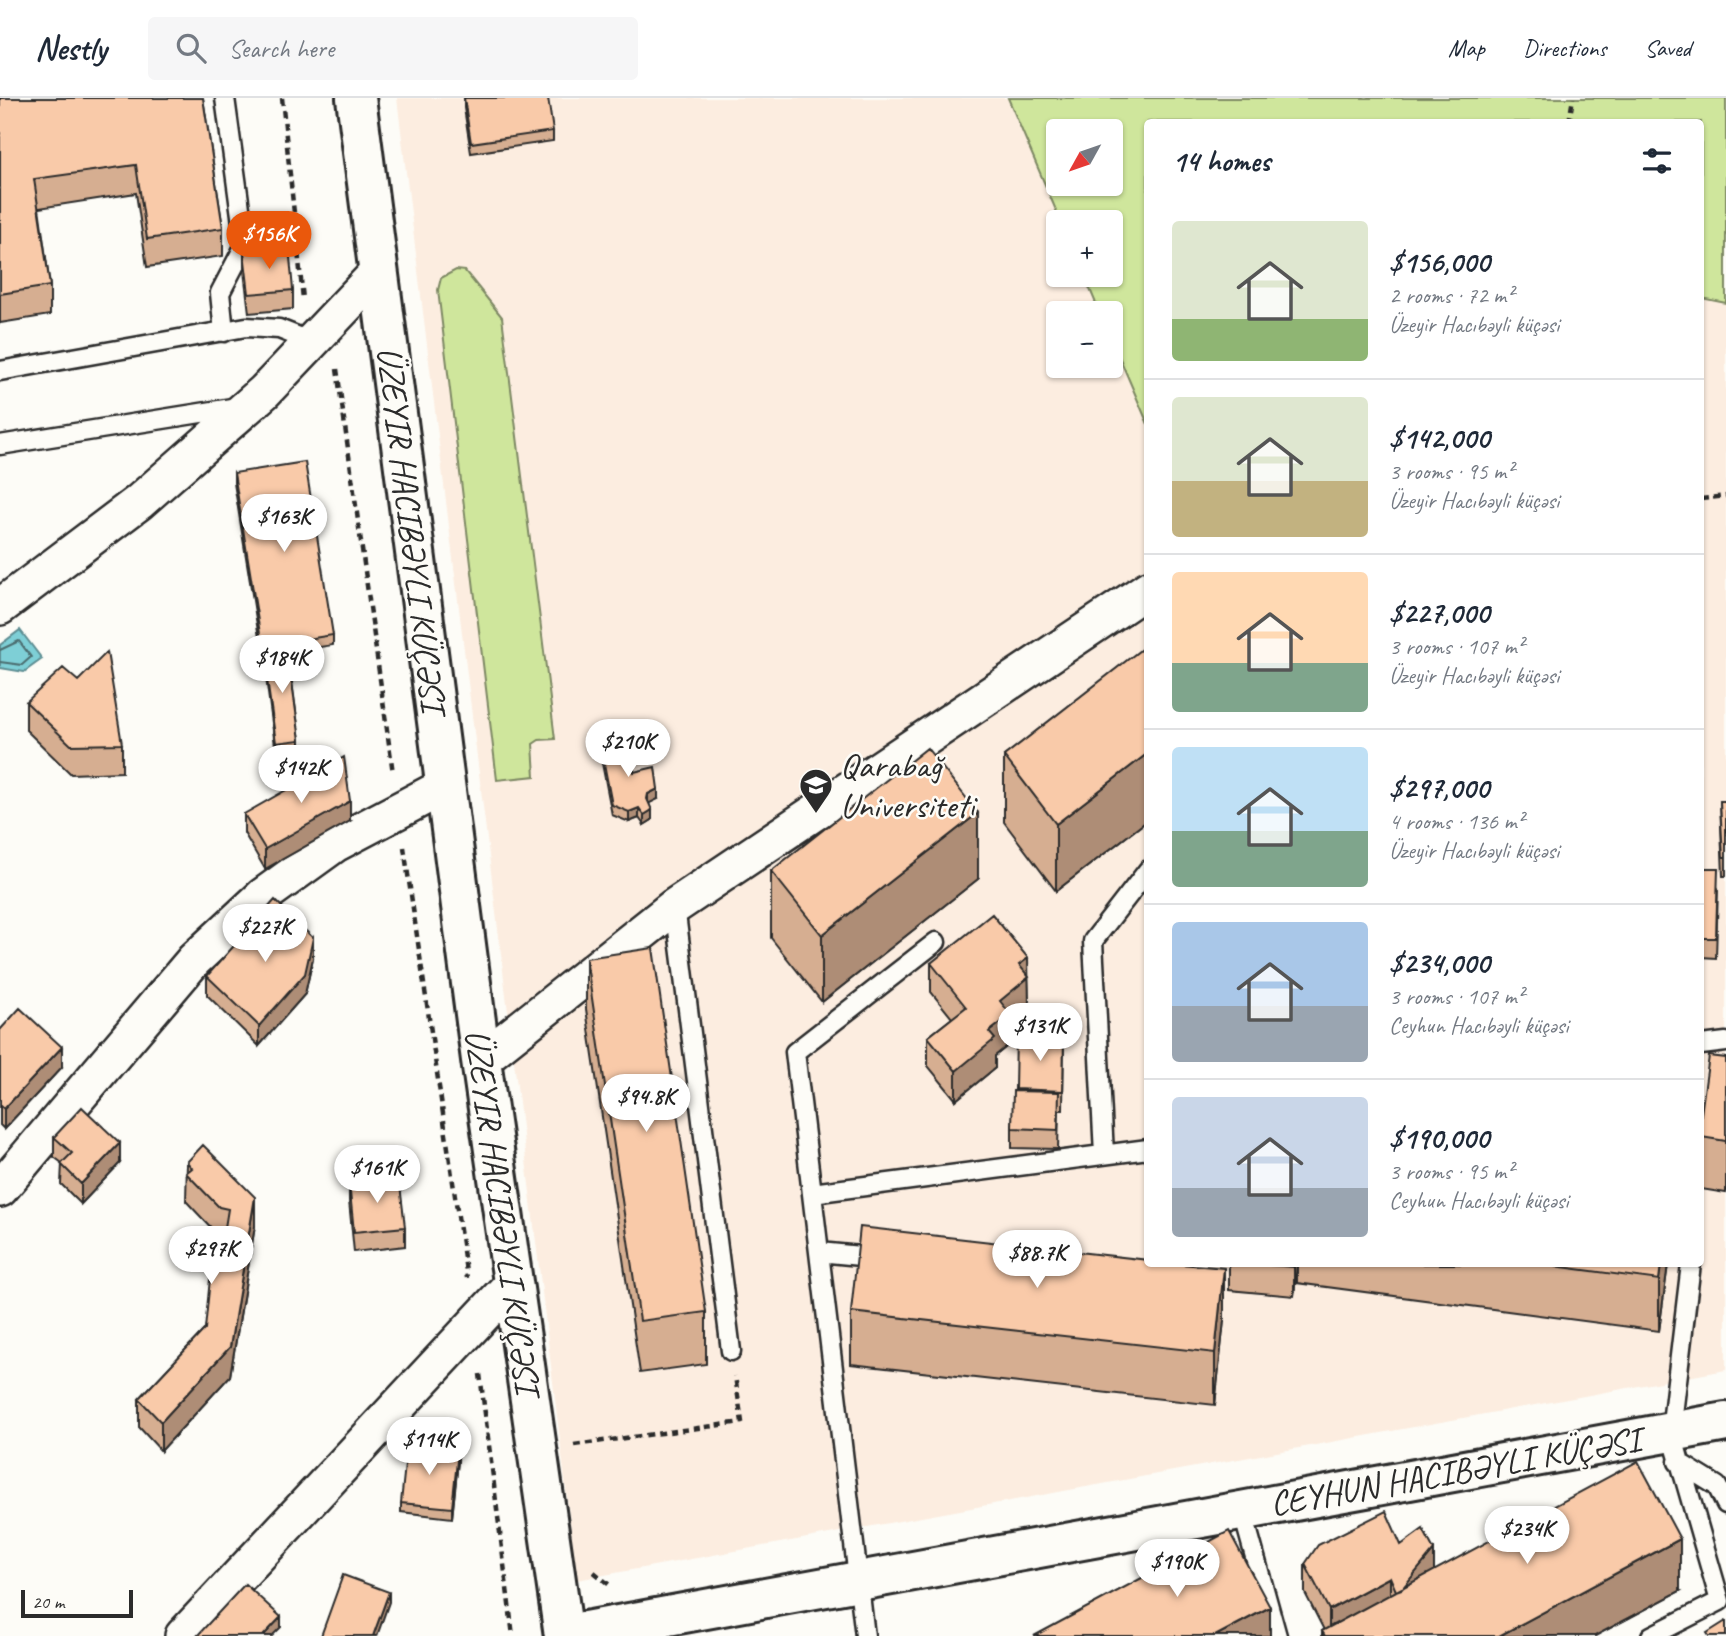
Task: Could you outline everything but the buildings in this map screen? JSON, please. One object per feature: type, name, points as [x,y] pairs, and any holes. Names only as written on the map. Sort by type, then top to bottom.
[{"type":"main road","points":[[356,98],[481,1060],[564,1635],[1242,1510],[1675,1447],[1726,1422]]},
{"type":"street","points":[[0,607],[139,502],[249,405],[378,272]]},
{"type":"street","points":[[481,1060],[675,906],[1144,592]]},
{"type":"street","points":[[0,1189],[194,960],[263,895],[335,844],[398,808],[445,786]]},
{"type":"street","points":[[183,1636],[513,1283]]},
{"type":"lane","points":[[224,332],[220,293],[245,245],[225,98]]},
{"type":"lane","points":[[0,371],[246,327],[279,329],[315,339]]},
{"type":"lane","points":[[0,445],[249,405]]},
{"type":"lane","points":[[1104,1154],[1093,942],[1144,875]]},
{"type":"lane","points":[[675,906],[731,1351]]},
{"type":"lane","points":[[865,1636],[795,1052],[936,942]]},
{"type":"lane","points":[[1704,1045],[1726,1042]]},
{"type":"lane","points":[[812,1193],[1144,1149]]},
{"type":"lane","points":[[819,1252],[901,1260]]},
{"type":"lane","points":[[1651,1636],[1720,1601],[1675,1447],[1691,1267]]},
{"type":"lane","points":[[1675,1447],[1717,1486],[1726,1504]]},
{"type":"lane","points":[[1242,1510],[1276,1636]]},
{"type":"path","points":[[282,98],[305,312],[315,339],[340,375],[398,808],[474,1326],[513,1636]]},
{"type":"path","points":[[1570,119],[1573,98]]},
{"type":"path","points":[[1704,499],[1726,496]]},
{"type":"path","points":[[570,1446],[742,1422],[731,1351]]},
{"type":"shaded area","name":"Qarabağ Universiteti","points":[[397,98],[1726,98],[1726,1370],[577,1580]]},
{"type":"green space","points":[[1008,98],[1726,98],[1726,303],[1704,299],[1704,119],[1144,119],[1144,415],[1123,366],[1123,301],[1095,301],[1089,287],[1123,287],[1123,210],[1056,210],[1050,196],[1124,196],[1124,119],[1046,119],[1046,187]]},
{"type":"green space","points":[[456,270],[465,271],[502,317],[555,739],[539,740],[533,744],[535,776],[497,780],[438,290],[441,278]]},
{"type":"water","points":[[20,630],[42,659],[24,672],[0,668],[0,645]]},
{"type":"place","name":"Qarabağ Universiteti","points":[[816,815]]}]
